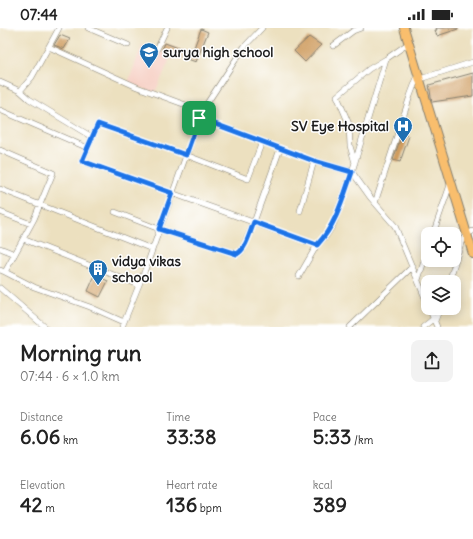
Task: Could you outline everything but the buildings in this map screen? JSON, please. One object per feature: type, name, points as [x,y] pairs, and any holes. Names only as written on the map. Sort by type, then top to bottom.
[{"type":"main road","points":[[404,28],[451,182],[470,233],[473,254]]},
{"type":"street","points":[[20,92],[32,77],[59,28]]},
{"type":"street","points":[[88,28],[128,45]]},
{"type":"street","points":[[157,49],[166,28]]},
{"type":"street","points":[[3,271],[34,287],[90,307],[123,325],[202,111],[244,47],[262,28]]},
{"type":"street","points":[[333,46],[353,31],[362,28]]},
{"type":"street","points":[[355,164],[350,146],[349,124],[337,96],[369,69],[409,43]]},
{"type":"street","points":[[49,47],[137,87],[202,111]]},
{"type":"street","points":[[299,276],[317,245],[326,236],[333,225],[355,164],[386,59]]},
{"type":"street","points":[[375,203],[410,96],[419,77],[473,62]]},
{"type":"street","points":[[0,82],[20,92],[92,138]]},
{"type":"street","points":[[0,110],[88,148]]},
{"type":"street","points":[[199,118],[280,149],[352,172],[362,187],[395,226],[421,288]]},
{"type":"street","points":[[262,142],[248,179],[98,124],[82,161],[317,245]]},
{"type":"street","points":[[115,212],[159,229],[237,254],[240,253],[244,248],[254,222],[280,149]]},
{"type":"street","points":[[0,150],[53,173],[31,224],[0,278]]},
{"type":"street","points":[[300,211],[314,161]]},
{"type":"street","points":[[435,227],[451,182]]},
{"type":"street","points":[[0,189],[152,249]]},
{"type":"street","points":[[0,212],[31,224]]},
{"type":"street","points":[[451,275],[462,240],[470,233]]},
{"type":"street","points":[[23,239],[139,285]]},
{"type":"street","points":[[0,248],[15,254]]},
{"type":"street","points":[[350,327],[413,266]]},
{"type":"street","points":[[418,280],[422,267]]},
{"type":"street","points":[[0,288],[45,327]]},
{"type":"street","points":[[424,327],[435,322]]},
{"type":"shaded area","name":"surya high school","points":[[142,45],[171,56],[155,93],[128,83]]},
{"type":"place","name":"surya high school","points":[[149,69]]},
{"type":"place","name":"SV Eye Hospital","points":[[403,143]]},
{"type":"place","name":"vidya vikas school","points":[[98,286]]},
{"type":"route","points":[[199,118],[314,161],[352,172],[333,225],[326,236],[317,245],[254,222],[244,248],[237,254],[159,229],[172,193],[82,161],[98,124],[186,155],[199,118]]}]
